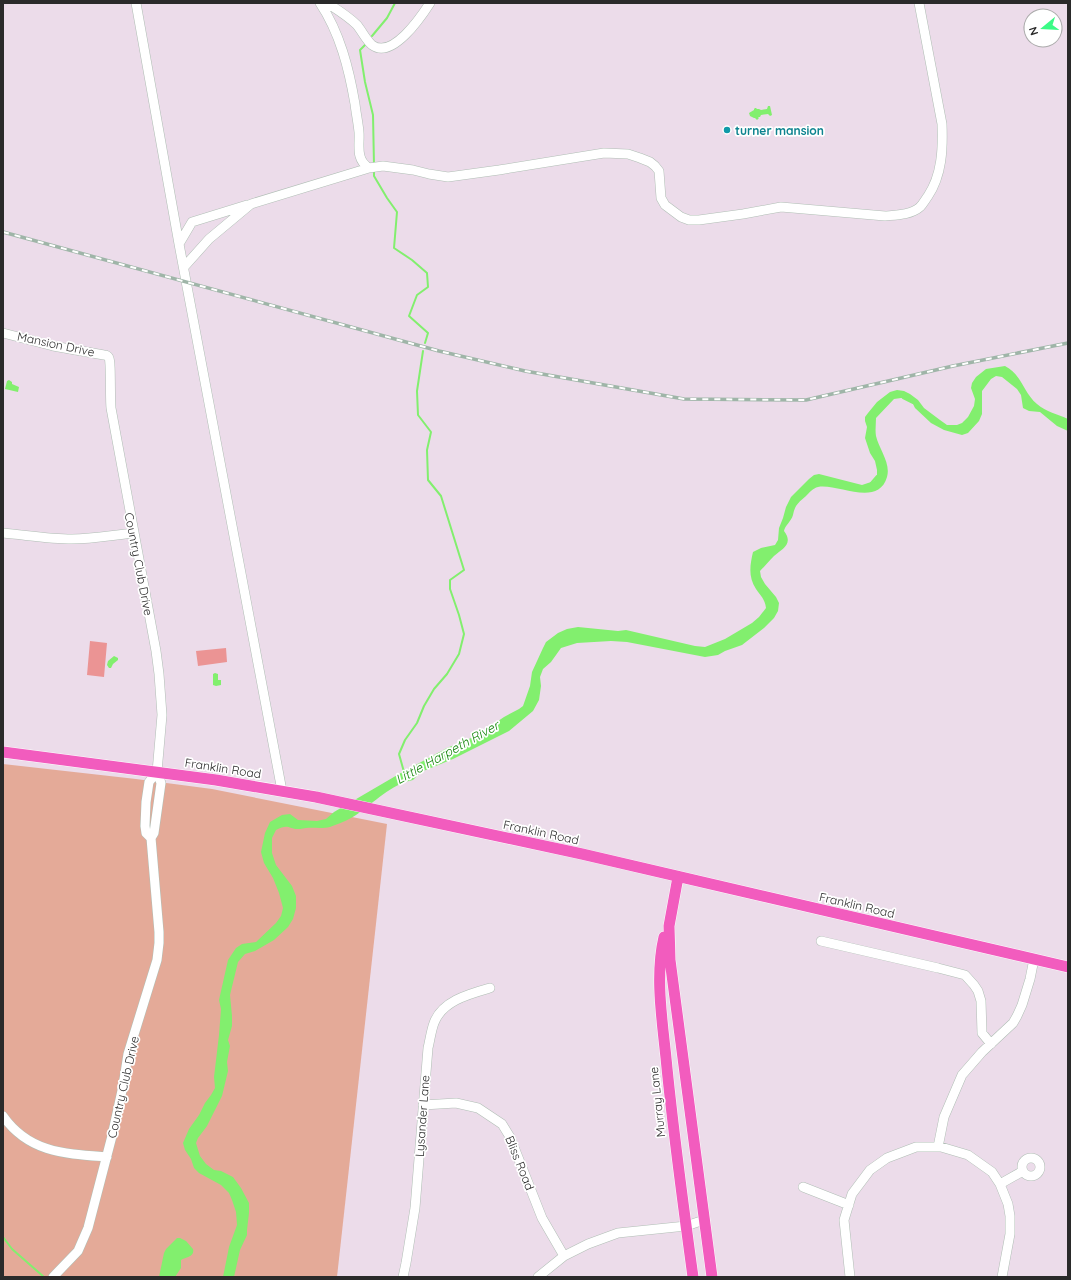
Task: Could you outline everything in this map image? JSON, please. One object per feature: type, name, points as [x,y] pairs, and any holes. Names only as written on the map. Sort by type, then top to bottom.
[{"type":"main road","name":"Franklin Road","points":[[3,752],[216,780],[392,812],[582,854],[1068,967]]},
{"type":"main road","name":"Murray Lane","points":[[678,877],[669,926],[670,960],[712,1277]]},
{"type":"main road","name":"Murray Lane","points":[[669,926],[663,938],[660,988],[673,1132],[693,1277]]},
{"type":"street","points":[[136,3],[179,244],[282,791]]},
{"type":"street","points":[[320,3],[327,13],[340,42],[351,85],[359,132],[360,158],[363,164],[369,168]]},
{"type":"street","points":[[327,3],[348,16],[373,45],[381,48],[389,47],[397,42],[412,28],[430,3]]},
{"type":"street","points":[[179,244],[192,222],[369,168],[383,166],[448,177],[604,153],[628,154],[650,162],[659,171],[661,198],[665,205],[681,217],[689,220],[743,214],[780,207],[885,216],[898,215],[912,211],[921,206],[933,188],[941,164],[942,137],[942,124],[919,3]]},
{"type":"street","points":[[184,267],[209,239],[251,204]]},
{"type":"street","name":"Mansion Drive","points":[[3,333],[52,346],[104,354],[109,358]]},
{"type":"street","name":"Country Club Drive","points":[[55,1275],[78,1251],[88,1228],[107,1157],[123,1086],[128,1054],[158,952],[159,926],[151,838],[146,833],[145,826],[149,782],[157,772],[162,715],[159,674],[156,651],[110,408],[109,358]]},
{"type":"street","points":[[3,533],[72,539],[134,533]]},
{"type":"street","points":[[821,941],[965,975],[978,992],[981,1001],[982,1033],[991,1044]]},
{"type":"street","points":[[938,1148],[944,1117],[962,1075],[982,1052],[1013,1023],[1022,1005],[1034,959]]},
{"type":"street","name":"Lysander Lane","points":[[403,1277],[416,1208],[428,1048],[434,1022],[446,1006],[469,994],[490,988]]},
{"type":"street","name":"Bliss Road","points":[[423,1105],[456,1103],[478,1108],[502,1124],[510,1137],[542,1218],[564,1256]]},
{"type":"street","points":[[3,1116],[17,1132],[42,1147],[64,1154],[107,1157]]},
{"type":"street","points":[[850,1277],[844,1220],[852,1194],[870,1170],[887,1158],[916,1147],[938,1148],[968,1155],[992,1172],[1000,1184],[1008,1204],[1010,1216],[1010,1234],[1002,1277]]},
{"type":"street","points":[[1000,1184],[1023,1171]]},
{"type":"street","points":[[803,1187],[849,1205]]},
{"type":"street","points":[[538,1277],[564,1256],[588,1244],[618,1233],[686,1226],[704,1220]]},
{"type":"shaded area","points":[[90,641],[107,643],[104,677],[87,675]]},
{"type":"shaded area","points":[[226,648],[227,662],[198,666],[196,651]]},
{"type":"shaded area","points":[[3,764],[212,789],[387,824],[337,1277],[3,1277]]},
{"type":"water","points":[[768,106],[770,106],[772,115],[761,115],[757,120],[750,116],[749,113],[755,108],[761,110],[767,109]]},
{"type":"water","points":[[1005,366],[1016,374],[1032,399],[1037,404],[1048,411],[1068,419],[1068,431],[1057,426],[1040,412],[1029,411],[1023,408],[1021,395],[1017,389],[1002,377],[996,376],[991,379],[982,391],[982,414],[979,421],[968,433],[962,435],[944,430],[931,423],[915,408],[912,402],[901,398],[894,399],[876,418],[877,441],[886,461],[888,472],[882,486],[875,491],[866,493],[818,487],[813,489],[799,502],[784,531],[788,539],[786,546],[760,571],[761,577],[765,584],[779,603],[778,611],[774,618],[764,628],[742,645],[718,655],[705,657],[627,642],[611,641],[577,643],[561,648],[551,662],[543,669],[540,677],[541,686],[539,700],[533,711],[509,731],[453,759],[421,772],[413,780],[397,785],[356,815],[343,822],[327,828],[296,829],[284,827],[276,830],[272,838],[272,853],[276,865],[292,886],[296,896],[296,908],[293,919],[288,927],[274,940],[255,951],[245,954],[238,962],[230,995],[232,1026],[228,1040],[230,1046],[227,1062],[228,1071],[222,1096],[207,1126],[196,1143],[200,1156],[206,1164],[214,1170],[221,1171],[233,1177],[249,1203],[247,1235],[240,1250],[234,1277],[223,1277],[229,1247],[237,1225],[236,1212],[229,1193],[221,1185],[199,1173],[194,1168],[183,1143],[189,1129],[215,1088],[214,1077],[221,1009],[219,1000],[228,960],[236,948],[242,944],[256,942],[276,923],[281,916],[283,908],[279,893],[273,878],[264,863],[261,852],[265,833],[270,822],[282,815],[290,814],[298,820],[317,821],[326,819],[334,812],[399,774],[447,748],[476,736],[504,717],[519,709],[523,706],[530,686],[532,672],[546,642],[558,633],[567,629],[578,627],[618,631],[626,630],[705,647],[725,639],[752,623],[766,608],[752,580],[751,566],[753,552],[761,548],[775,545],[778,540],[779,528],[786,507],[791,497],[809,479],[814,475],[819,474],[862,485],[874,481],[877,475],[877,470],[875,461],[870,453],[865,438],[867,427],[865,417],[877,402],[890,392],[897,390],[904,391],[918,400],[924,408],[947,425],[957,425],[962,423],[968,417],[974,406],[975,399],[971,388],[976,377],[986,369]]},
{"type":"water","points":[[9,380],[12,384],[19,387],[18,392],[5,389],[7,381]]},
{"type":"water","points":[[114,656],[118,658],[118,660],[111,668],[109,668],[107,665],[108,661]]},
{"type":"water","points":[[213,674],[218,674],[218,680],[221,680],[221,685],[213,685]]},
{"type":"water","points":[[177,1238],[186,1241],[193,1249],[193,1254],[181,1260],[181,1268],[175,1277],[159,1277],[164,1253]]},
{"type":"waterway","points":[[372,36],[387,18],[395,3]]},
{"type":"waterway","points":[[365,45],[360,50],[365,82],[373,115],[374,165]]},
{"type":"waterway","points":[[374,169],[374,176],[397,212],[394,248],[412,260],[427,273],[428,287],[417,295],[409,316],[428,333],[425,343]]},
{"type":"waterway","points":[[404,772],[399,754],[405,740],[417,723],[424,706],[434,689],[447,674],[459,654],[464,634],[450,589],[450,580],[464,570],[441,496],[428,480],[427,450],[431,432],[418,415],[417,391],[423,351]]},
{"type":"waterway","name":"Little Harpeth River","points":[[903,398],[913,403]]},
{"type":"waterway","name":"Little Harpeth River","points":[[871,483],[877,476]]},
{"type":"waterway","points":[[3,1237],[12,1249],[44,1277]]},
{"type":"railway","points":[[3,232],[439,351],[525,371],[684,399],[806,400],[953,366],[1068,343]]},
{"type":"place","name":"turner mansion","points":[[727,130]]}]
